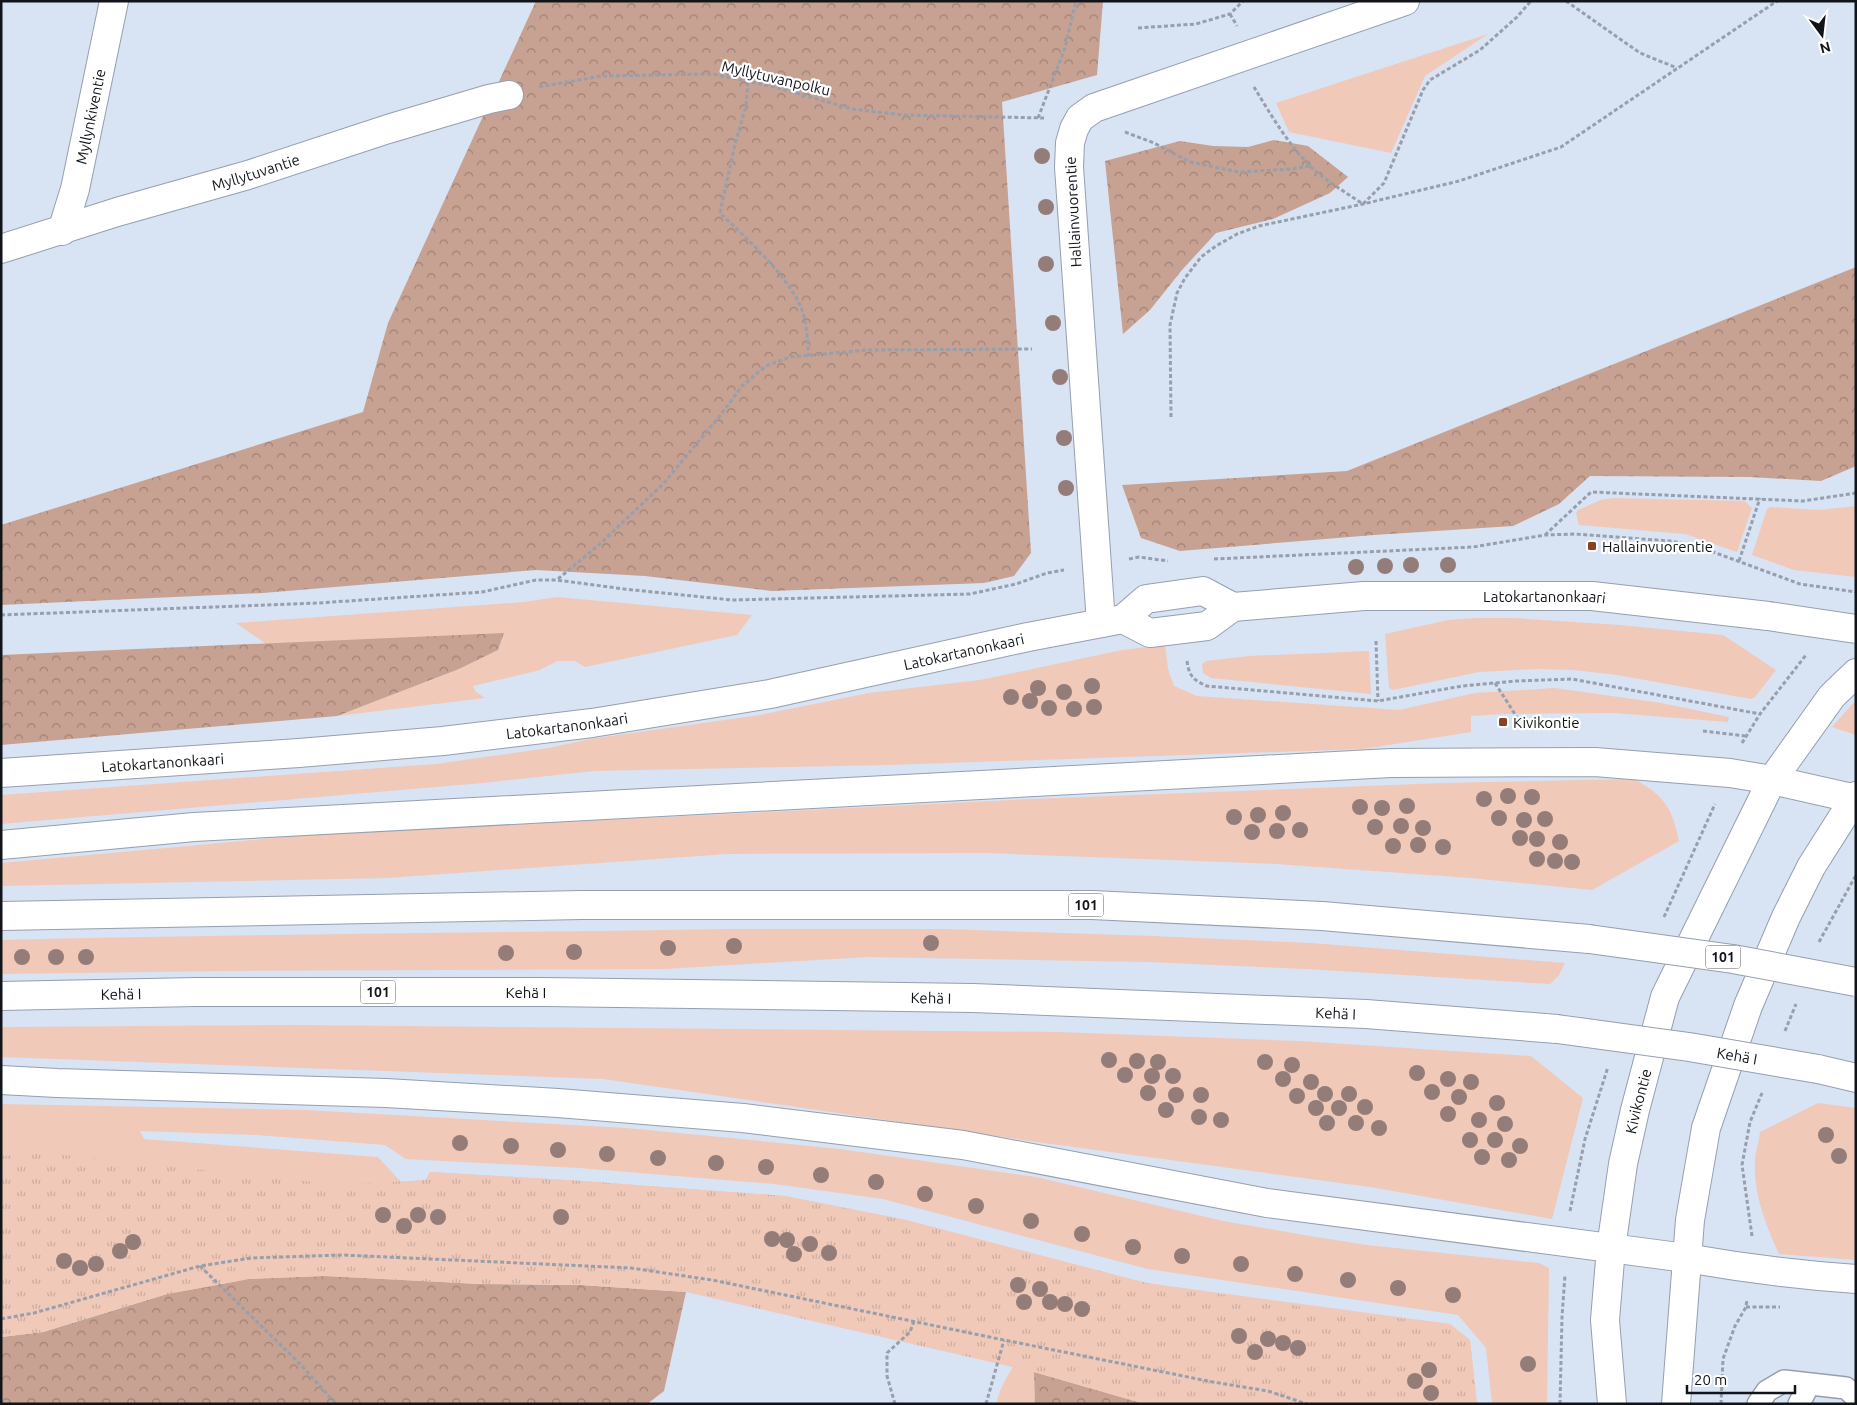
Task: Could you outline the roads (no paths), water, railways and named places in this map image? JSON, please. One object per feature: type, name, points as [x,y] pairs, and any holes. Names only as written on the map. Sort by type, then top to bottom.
[{"type":"main road","name":"Myllynkiventie","points":[[62,230],[75,189],[114,1]]},
{"type":"main road","name":"Hallainvuorentie","points":[[1112,621],[1087,413],[1070,191],[1070,143],[1080,118],[1094,108],[1405,1]]},
{"type":"main road","name":"Myllytuvantie","points":[[1,249],[117,212],[248,175],[388,129],[489,99],[509,95]]},
{"type":"main road","name":"Latokartanonkaari","points":[[1,773],[434,742],[592,723],[770,694],[1112,621],[1146,599],[1203,592],[1233,607],[1364,596],[1592,596],[1768,616],[1856,629]]},
{"type":"main road","name":"Kivikontie","points":[[1612,1404],[1605,1320],[1610,1248],[1623,1164],[1635,1110],[1666,997],[1772,780],[1832,696],[1856,673]]},
{"type":"main road","points":[[1,845],[194,827],[1391,763],[1595,762],[1721,772],[1772,780],[1855,798],[1811,868],[1786,917],[1748,1006],[1706,1128],[1690,1220],[1676,1404]]},
{"type":"main road","name":"101","points":[[1,916],[581,905],[1092,905],[1322,916],[1588,940],[1734,959],[1856,982]]},
{"type":"main road","name":"Kehä I","points":[[1,996],[196,992],[545,992],[973,998],[1366,1014],[1557,1029],[1689,1047],[1818,1069],[1856,1078]]},
{"type":"main road","points":[[1,1080],[386,1093],[558,1103],[744,1118],[963,1145],[1267,1203],[1686,1258],[1768,1271],[1856,1279]]},
{"type":"lane","points":[[1758,1404],[1767,1390],[1784,1381],[1846,1388],[1856,1397]]},
{"type":"lane","points":[[1799,1404],[1809,1384]]},
{"type":"place","name":"Hallainvuorentie","points":[[1592,546]]},
{"type":"place","name":"Kivikontie","points":[[1503,722]]}]
